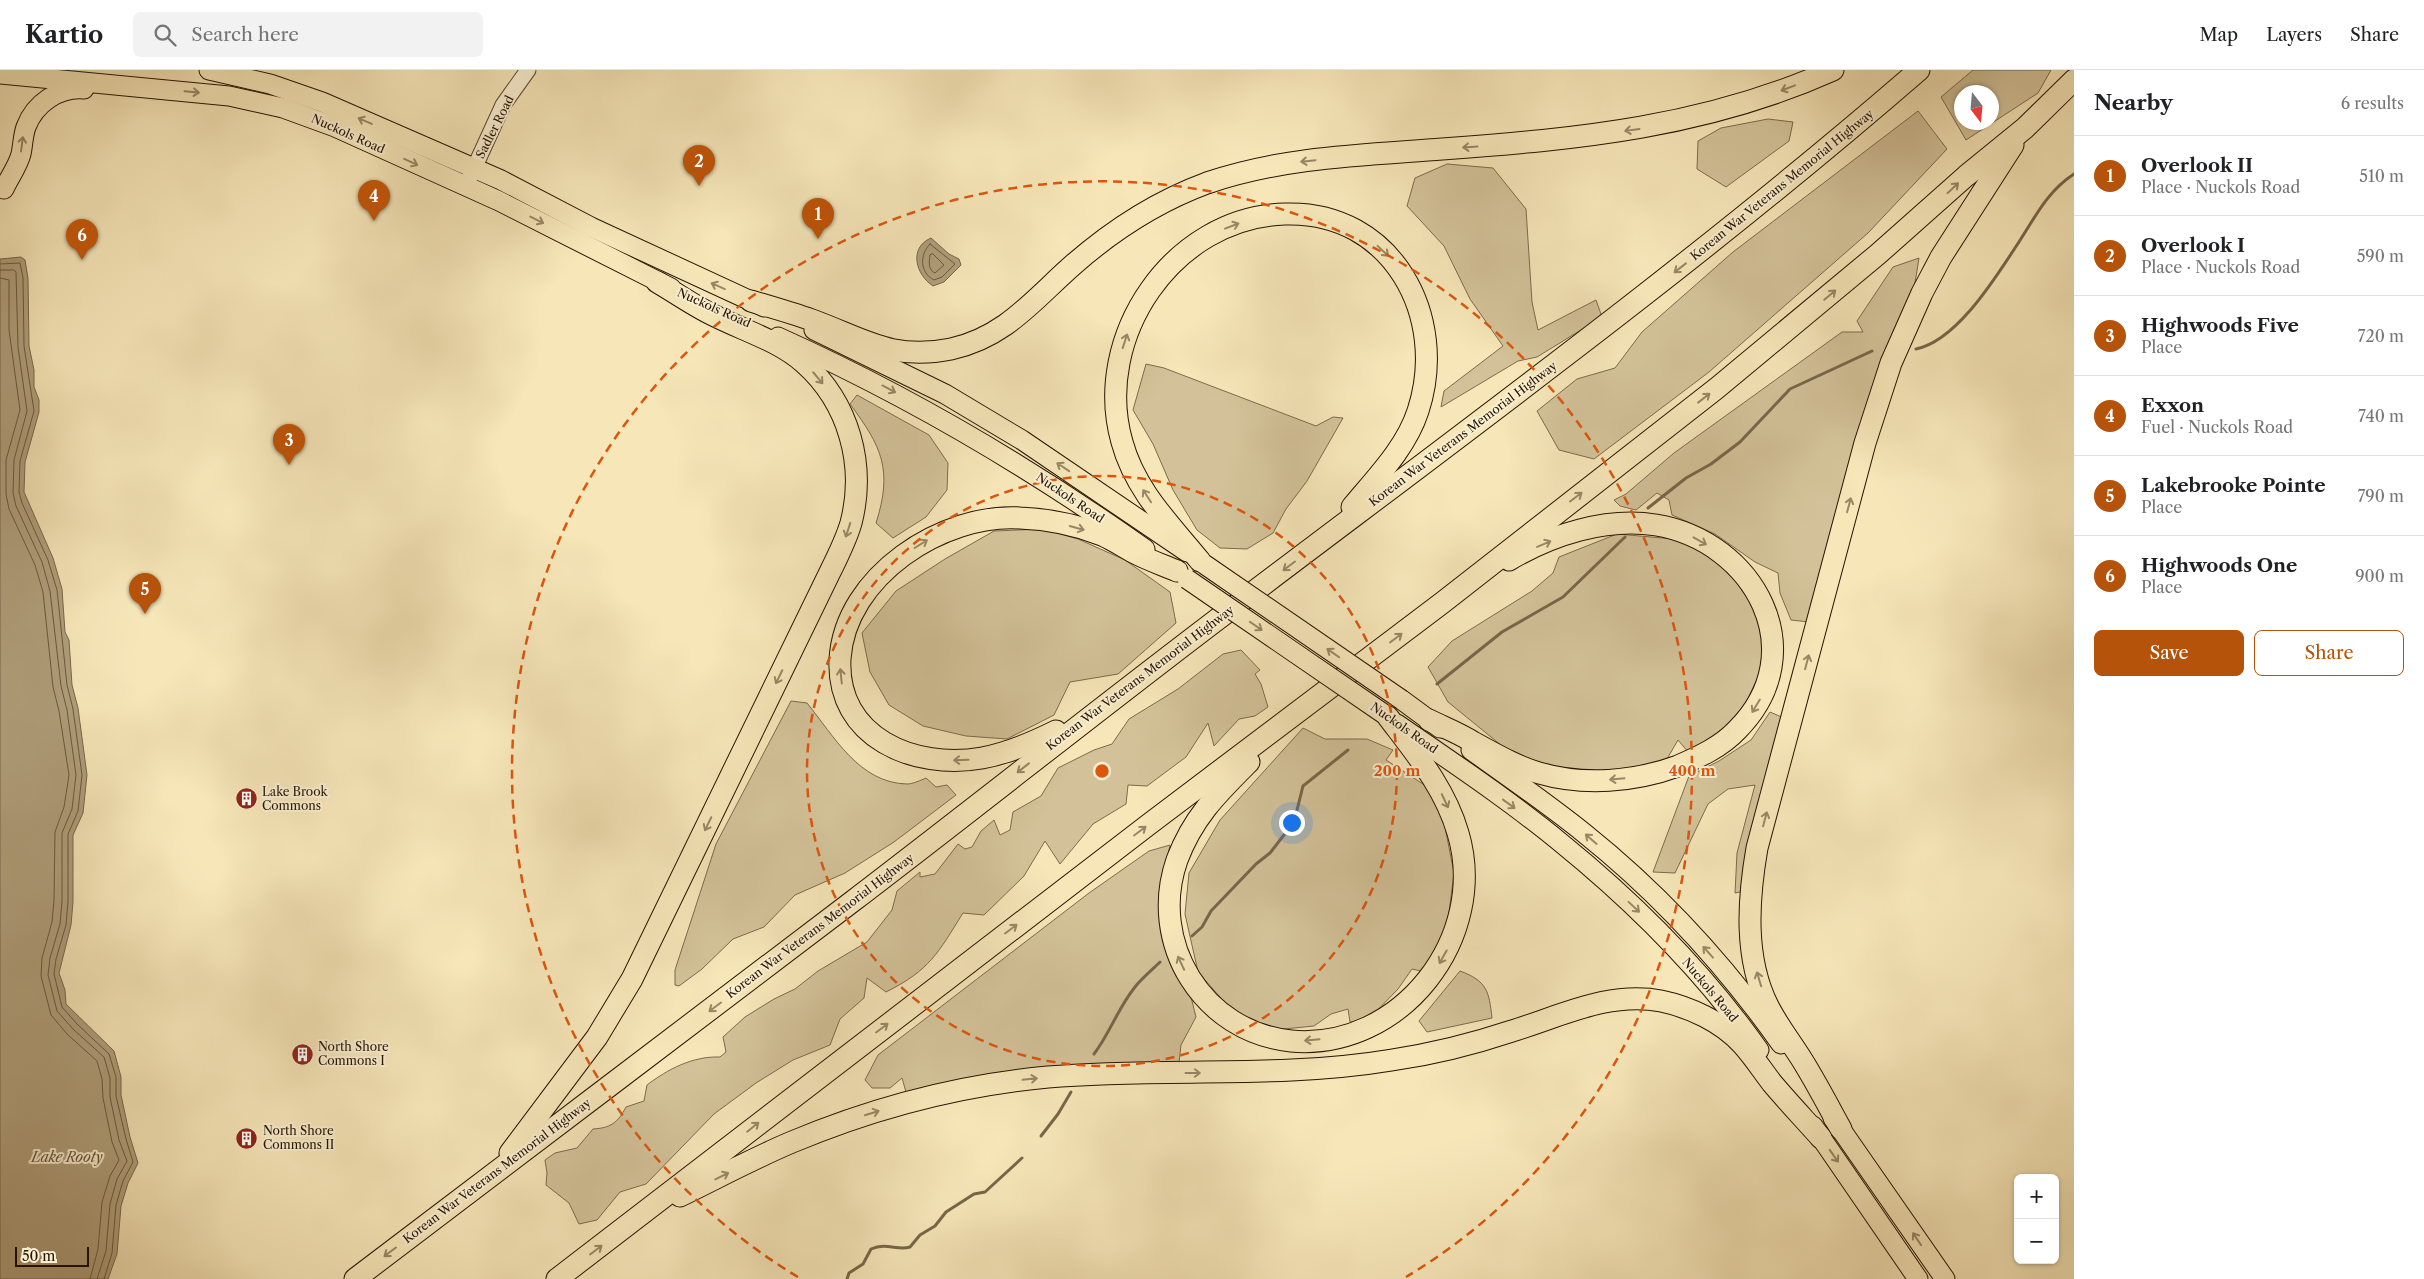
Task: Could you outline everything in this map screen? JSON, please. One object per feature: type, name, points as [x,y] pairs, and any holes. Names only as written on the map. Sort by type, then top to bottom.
[{"type":"highway","points":[[751,301],[814,320],[862,342],[883,349],[902,352],[927,352],[950,349],[971,344],[992,335],[1014,321],[1074,264],[1103,240],[1164,202],[1207,184],[1277,164],[1511,144],[1640,129],[1736,106],[1784,90],[1833,70]]},
{"type":"highway","name":"Korean War Veterans Memorial Highway","points":[[355,1279],[500,1166],[623,1078],[1159,664],[1650,292],[1756,208],[1919,70]]},
{"type":"highway","points":[[557,1279],[646,1212],[772,1112],[1442,603],[1786,332],[2024,128],[2074,80]]},
{"type":"highway","points":[[1841,1129],[1807,1068],[1768,1006],[1758,980],[1752,953],[1750,930],[1752,875],[1860,462],[1891,363],[1922,293],[1941,257],[2024,128]]},
{"type":"highway","points":[[1202,562],[1161,517],[1130,465],[1122,444],[1117,414],[1117,377],[1121,353],[1126,334],[1144,298],[1161,274],[1179,257],[1206,238],[1224,228],[1265,216],[1285,214],[1320,217],[1358,232],[1386,254],[1403,274],[1417,299],[1424,325],[1427,344],[1426,377],[1418,414],[1404,441],[1385,467],[1328,536]]},
{"type":"highway","points":[[500,1166],[596,1037],[632,979],[834,564],[845,539],[853,513],[857,473],[850,434],[839,409],[818,377],[804,362],[783,348],[710,314],[658,282]]},
{"type":"highway","points":[[1159,664],[1068,724],[1030,744],[989,756],[953,760],[906,754],[883,743],[870,733],[861,724],[848,703],[841,676],[840,660],[843,640],[850,622],[875,583],[896,561],[921,543],[964,524],[1021,518],[1076,527],[1102,535],[1182,575]]},
{"type":"highway","points":[[1429,720],[1494,754],[1538,772],[1570,779],[1594,781],[1630,778],[1688,762],[1725,741],[1737,731],[1757,705],[1768,678],[1771,662],[1772,646],[1768,618],[1758,594],[1748,578],[1725,555],[1698,539],[1656,525],[1622,523],[1571,533],[1511,558],[1442,603]]},
{"type":"highway","points":[[1315,699],[1209,802],[1183,846],[1174,871],[1170,893],[1171,927],[1174,943],[1178,958],[1194,987],[1216,1010],[1230,1021],[1268,1037],[1292,1041],[1312,1041],[1344,1035],[1376,1023],[1407,1002],[1421,988],[1435,970],[1452,938],[1461,908],[1463,888],[1464,866],[1458,833],[1435,780],[1386,716]]},
{"type":"highway","points":[[646,1212],[818,1132],[896,1106],[953,1092],[1025,1080],[1089,1074],[1278,1072],[1360,1065],[1463,1046],[1597,1003],[1635,998],[1663,1002],[1690,1010],[1729,1032],[1742,1044],[1772,1083],[1821,1138]]},
{"type":"main road","name":"Nuckols Road","points":[[209,70],[251,78],[304,95],[474,168],[591,227],[909,376],[953,399],[1022,440],[1402,700],[1585,834],[1664,905],[1712,957],[1748,1001],[1841,1129],[1945,1279]]},
{"type":"main road","name":"Nuckols Road","points":[[0,74],[21,73],[229,96],[283,108],[335,127],[466,186],[658,282],[854,371],[925,408],[1020,465],[1386,716],[1559,841],[1642,914],[1703,980],[1756,1046],[1918,1279]]},
{"type":"main road","points":[[4,189],[21,155],[26,126],[37,108],[48,98],[70,90],[156,89]]},
{"type":"street","name":"Sadler Road","points":[[466,186],[503,105],[528,70]]},
{"type":"shaded area","points":[[1973,70],[2051,70],[2038,93],[1999,118],[1999,85],[1955,85]]},
{"type":"shaded area","points":[[1954,86],[1954,119],[1941,97]]},
{"type":"shaded area","points":[[1918,111],[1947,149],[1868,233],[1709,372],[1594,459],[1559,450],[1537,411],[1577,379],[1615,368],[1642,332],[1733,252]]},
{"type":"shaded area","points":[[1768,119],[1793,122],[1789,141],[1726,187],[1697,169],[1698,141],[1721,128]]},
{"type":"shaded area","points":[[1960,130],[1981,130],[1966,140]]},
{"type":"shaded area","points":[[1447,164],[1493,168],[1526,209],[1532,302],[1538,330],[1596,300],[1602,317],[1537,357],[1518,361],[1441,407],[1444,391],[1503,346],[1470,299],[1444,246],[1407,206],[1415,178]]},
{"type":"shaded area","points":[[1919,258],[1914,289],[1809,622],[1791,620],[1780,593],[1778,573],[1755,562],[1715,534],[1672,515],[1669,500],[1657,493],[1636,510],[1620,506],[1614,500],[1626,494],[1674,453],[1842,332],[1863,332],[1857,321],[1893,267]]},
{"type":"shaded area","points":[[1146,364],[1164,368],[1316,426],[1333,417],[1343,418],[1307,481],[1286,509],[1273,533],[1247,549],[1220,548],[1197,530],[1173,490],[1153,444],[1133,410]]},
{"type":"shaded area","points":[[857,395],[929,435],[948,463],[947,490],[926,517],[893,538],[876,523],[884,488],[884,473],[877,447],[870,433],[850,404]]},
{"type":"shaded area","points":[[1043,529],[1078,539],[1125,560],[1170,592],[1176,623],[1118,674],[1070,682],[1054,715],[1007,739],[966,736],[923,726],[889,705],[870,672],[862,633],[896,591],[945,559],[994,531]]},
{"type":"shaded area","points":[[1617,534],[1674,539],[1719,554],[1766,628],[1762,669],[1736,723],[1689,753],[1678,740],[1664,764],[1610,775],[1554,768],[1507,750],[1448,702],[1428,667],[1452,641],[1532,591],[1553,573],[1559,557]]},
{"type":"shaded area","points":[[1241,650],[1260,670],[1255,674],[1261,684],[1268,707],[1255,716],[1239,719],[1214,746],[1208,723],[1186,757],[1147,786],[1128,785],[1126,804],[1093,824],[1060,864],[1045,841],[1024,876],[984,915],[963,913],[932,959],[913,976],[886,992],[867,978],[864,998],[840,1019],[830,1045],[793,1060],[756,1083],[714,1114],[646,1184],[620,1192],[597,1220],[579,1224],[569,1203],[546,1185],[545,1160],[555,1153],[577,1148],[593,1129],[613,1124],[626,1107],[644,1101],[647,1085],[663,1074],[691,1061],[720,1057],[726,1052],[723,1037],[745,1017],[774,999],[795,989],[818,971],[867,942],[892,910],[897,891],[920,872],[920,877],[935,874],[958,844],[965,849],[972,847],[981,831],[994,820],[1000,835],[1010,830],[1013,812],[1041,796],[1058,768],[1094,750],[1112,744],[1129,719],[1178,689],[1223,654]]},
{"type":"shaded area","points":[[791,701],[807,703],[849,756],[875,776],[890,782],[907,784],[926,778],[936,787],[947,785],[956,795],[894,842],[845,873],[795,895],[764,927],[733,939],[702,969],[679,986],[675,985],[675,970],[716,844]]},
{"type":"shaded area","points":[[1770,712],[1786,719],[1745,891],[1735,893],[1737,853],[1755,785],[1728,789],[1708,804],[1675,873],[1653,872],[1689,776],[1719,761],[1751,740]]},
{"type":"shaded area","points":[[1303,728],[1325,739],[1367,739],[1393,750],[1386,760],[1426,786],[1444,822],[1454,873],[1446,936],[1425,972],[1412,969],[1398,989],[1367,1021],[1350,1022],[1348,1009],[1331,1014],[1314,1026],[1264,1031],[1227,1005],[1198,972],[1185,914],[1189,873],[1220,820]]},
{"type":"shaded area","points":[[1170,845],[1164,873],[1174,966],[1191,997],[1196,1017],[1181,1045],[1179,1063],[906,1092],[902,1078],[890,1088],[872,1088],[865,1080],[878,1055],[1089,893],[1149,851]]},
{"type":"shaded area","points":[[1460,971],[1476,979],[1485,988],[1490,1001],[1492,1018],[1427,1032],[1419,1021]]},
{"type":"water","points":[[931,238],[949,254],[959,259],[961,265],[944,282],[933,286],[922,275],[917,262],[919,248]]},
{"type":"water","name":"Lake Rooty","points":[[21,257],[25,260],[28,278],[29,346],[34,370],[34,387],[39,400],[39,412],[25,462],[24,492],[53,558],[62,589],[65,632],[69,640],[72,685],[78,708],[87,775],[83,813],[73,835],[71,925],[59,973],[65,990],[66,1004],[114,1051],[121,1077],[121,1095],[130,1137],[138,1163],[128,1183],[121,1206],[117,1254],[108,1279],[0,1279],[0,259]]},
{"type":"waterway","points":[[1916,349],[1931,344],[1945,334],[1973,308],[2048,198],[2064,181],[2074,174]]},
{"type":"waterway","points":[[1648,508],[1686,478],[1711,464],[1740,442],[1790,389],[1872,351]]},
{"type":"waterway","points":[[1437,684],[1502,632],[1563,597],[1625,537]]},
{"type":"waterway","points":[[1192,936],[1202,927],[1211,911],[1256,864],[1270,853],[1287,831],[1297,810],[1303,786],[1348,750]]},
{"type":"waterway","points":[[1094,1054],[1129,995],[1141,980],[1160,962]]},
{"type":"waterway","points":[[1041,1136],[1058,1114],[1071,1092]]},
{"type":"waterway","points":[[847,1279],[849,1273],[863,1264],[871,1249],[882,1246],[910,1247],[920,1235],[935,1226],[946,1212],[974,1194],[985,1192],[1022,1158]]},
{"type":"place","name":"Overlook I","points":[[699,186]]},
{"type":"place","name":"Exxon","points":[[374,221]]},
{"type":"place","name":"Overlook II","points":[[818,239]]},
{"type":"place","name":"Highwoods One","points":[[82,260]]},
{"type":"place","name":"Highwoods Five","points":[[289,465]]},
{"type":"place","name":"Lakebrooke Pointe","points":[[145,614]]},
{"type":"place","name":"Lake Brook Commons","points":[[246,799]]},
{"type":"place","name":"North Shore Commons I","points":[[302,1054]]},
{"type":"place","name":"North Shore Commons II","points":[[247,1138]]}]
